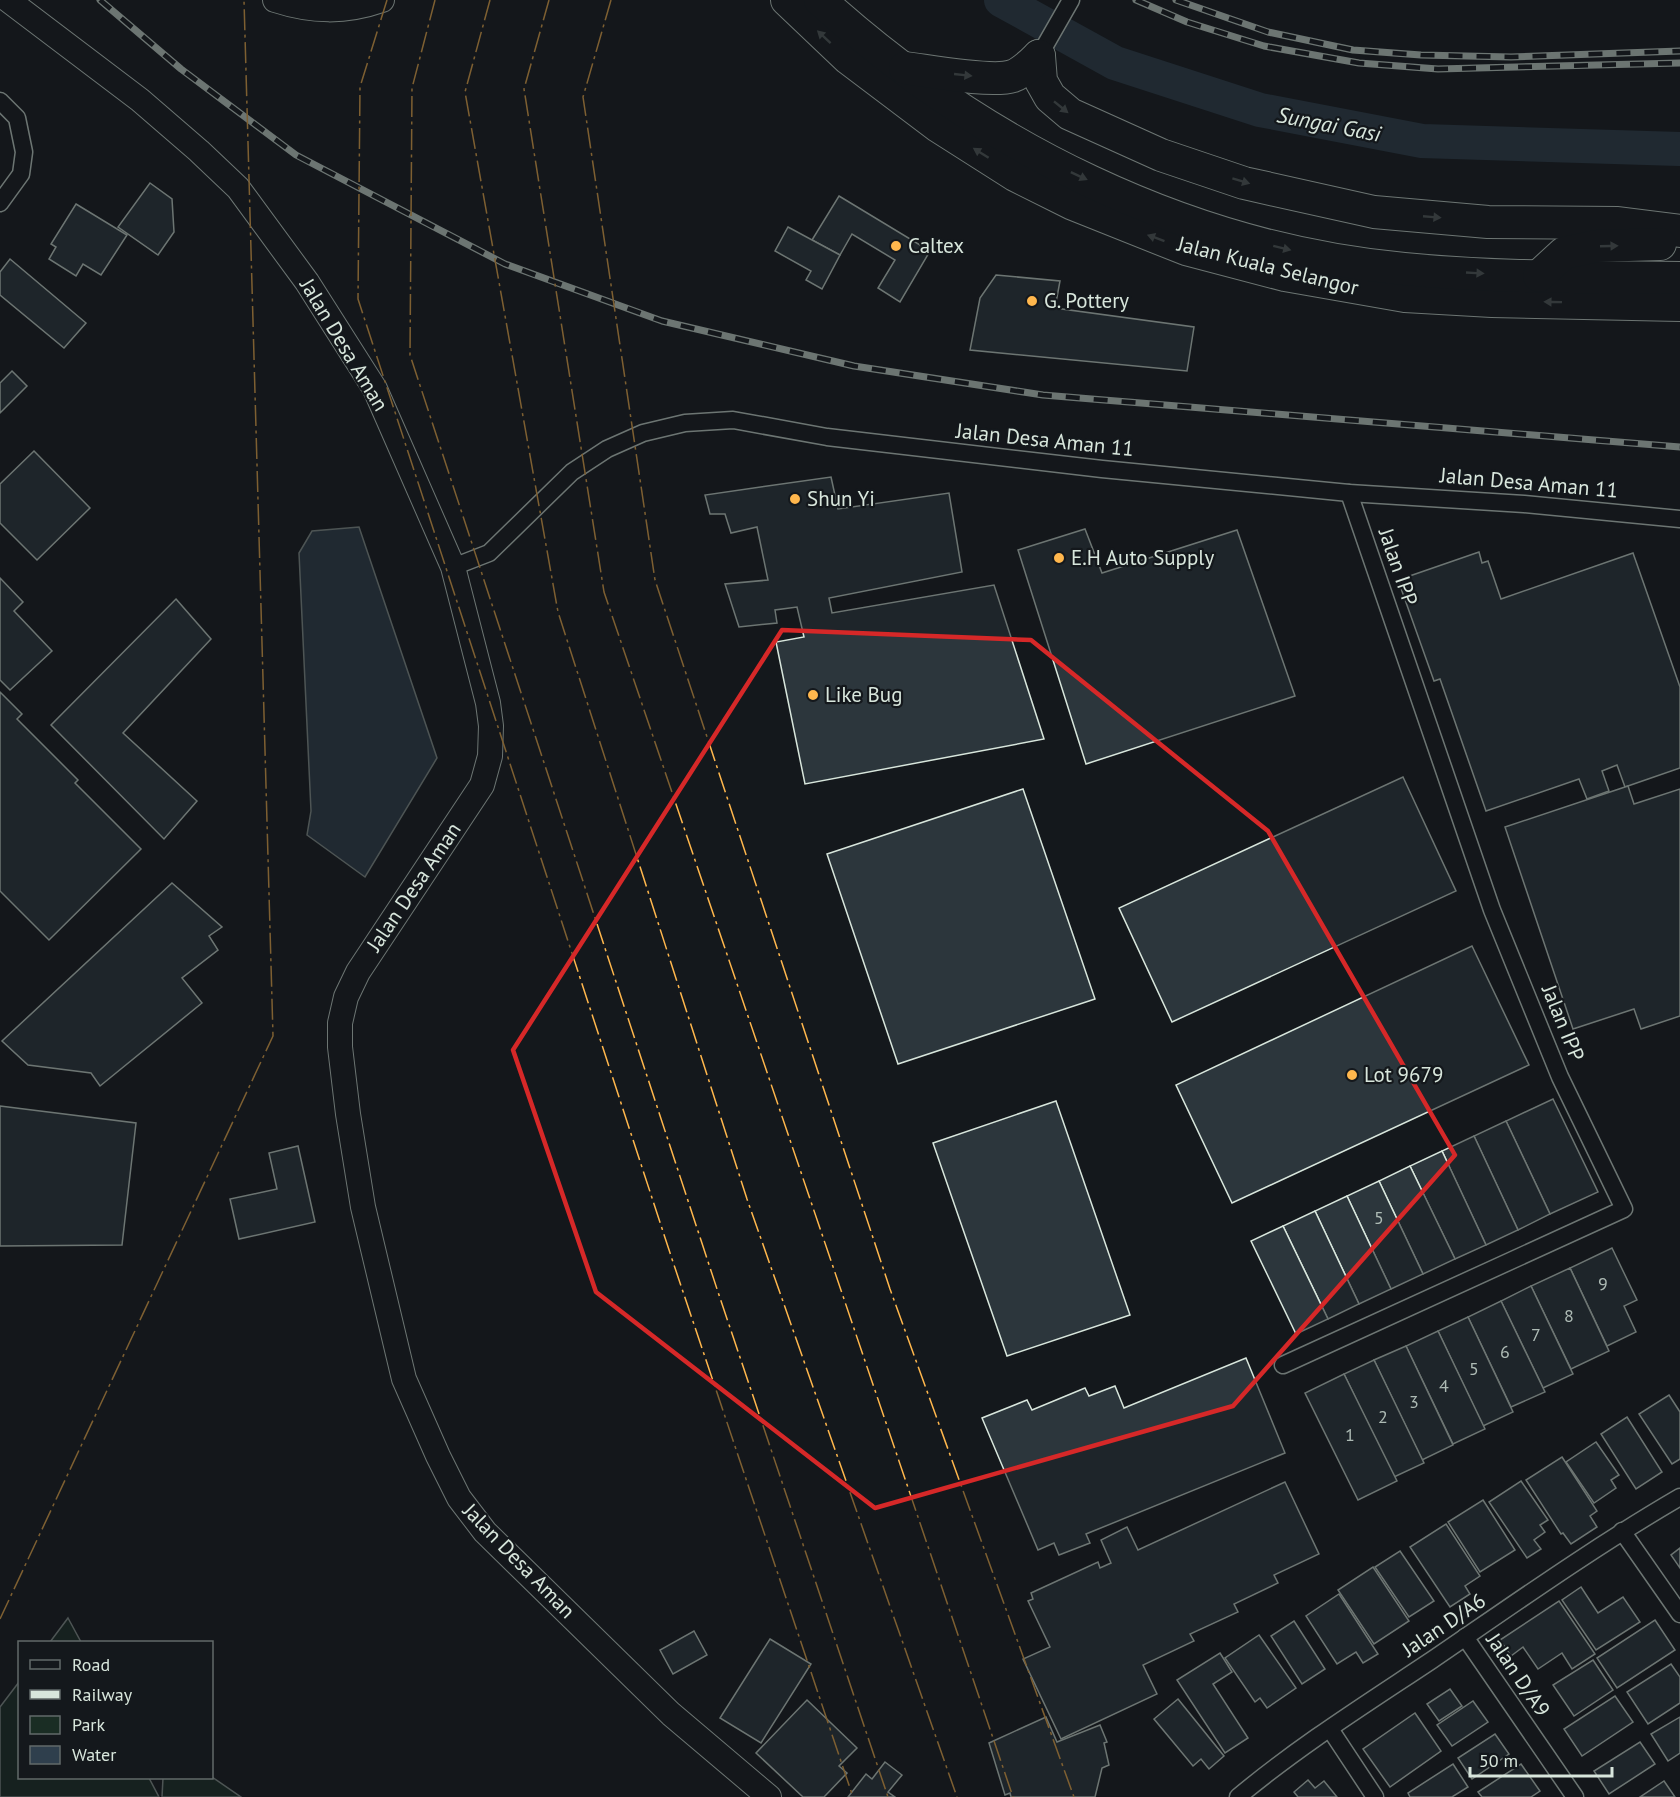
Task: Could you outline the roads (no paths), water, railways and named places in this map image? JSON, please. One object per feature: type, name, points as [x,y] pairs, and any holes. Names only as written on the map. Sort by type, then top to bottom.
[{"type":"highway","name":"Jalan Kuala Selangor","points":[[787,0],[848,58],[938,126],[1015,175],[1073,204],[1176,245],[1235,263],[1405,296],[1492,301],[1680,305]]},
{"type":"highway","name":"Jalan Kuala Selangor","points":[[820,0],[867,40],[949,102],[1002,135],[1065,169],[1136,201],[1215,231],[1307,254],[1404,269],[1539,276],[1680,278]]},
{"type":"highway","points":[[905,68],[991,78],[1013,76],[1028,67],[1043,50]]},
{"type":"highway","points":[[1043,50],[1041,81],[1050,98],[1070,114],[1161,155],[1244,183],[1374,212],[1488,222],[1618,223],[1680,231]]},
{"type":"highway","points":[[1539,276],[1564,253],[1597,246],[1680,244]]},
{"type":"highway","points":[[1612,303],[1680,328]]},
{"type":"street","name":"Jalan Desa Aman","points":[[8,0],[140,100],[200,151],[238,188],[307,282],[375,388],[453,567],[488,703],[492,741],[488,769],[482,785],[358,972],[346,997],[340,1023],[340,1047],[348,1114],[363,1207],[404,1378],[459,1498],[485,1532],[671,1714],[769,1797]]},
{"type":"street","points":[[275,0],[304,9],[333,10],[365,6],[381,0]]},
{"type":"street","points":[[1043,50],[1071,0]]},
{"type":"street","points":[[0,101],[17,118],[24,153],[21,174],[0,203]]},
{"type":"street","name":"Jalan Desa Aman 11","points":[[453,567],[489,553],[572,472],[607,449],[643,433],[685,423],[733,420],[827,437],[902,447],[1349,493],[1524,504],[1680,519]]},
{"type":"street","name":"Jalan IPP","points":[[1283,1365],[1624,1209],[1560,1077],[1492,910],[1349,493]]},
{"type":"street","name":"Jalan D/A6","points":[[1238,1797],[1272,1768],[1465,1637],[1622,1531],[1680,1497]]},
{"type":"street","points":[[1622,1531],[1680,1614]]},
{"type":"street","name":"Jalan D/A9","points":[[1465,1637],[1575,1797]]},
{"type":"street","points":[[1330,1729],[1375,1797]]},
{"type":"water","points":[[359,527],[437,758],[365,877],[307,835],[311,811],[299,553],[312,531]]},
{"type":"waterway","name":"Sungai Gasi","points":[[1001,0],[1115,63],[1260,110],[1422,141],[1680,149]]},
{"type":"railway","points":[[100,0],[181,69],[296,155],[505,264],[662,321],[854,366],[1043,395],[1680,447]]},
{"type":"railway","points":[[1136,0],[1187,22],[1264,46],[1359,63],[1438,69],[1680,63]]},
{"type":"railway","points":[[1176,0],[1268,32],[1353,50],[1421,55],[1511,57],[1680,51]]},
{"type":"place","name":"Caltex","points":[[896,246]]},
{"type":"place","name":"G. Pottery","points":[[1032,301]]},
{"type":"place","name":"Shun Yi","points":[[795,499]]},
{"type":"place","name":"E.H Auto Supply","points":[[1059,558]]},
{"type":"place","name":"Like Bug","points":[[813,695]]},
{"type":"place","name":"Lot 9679","points":[[1352,1075]]}]
